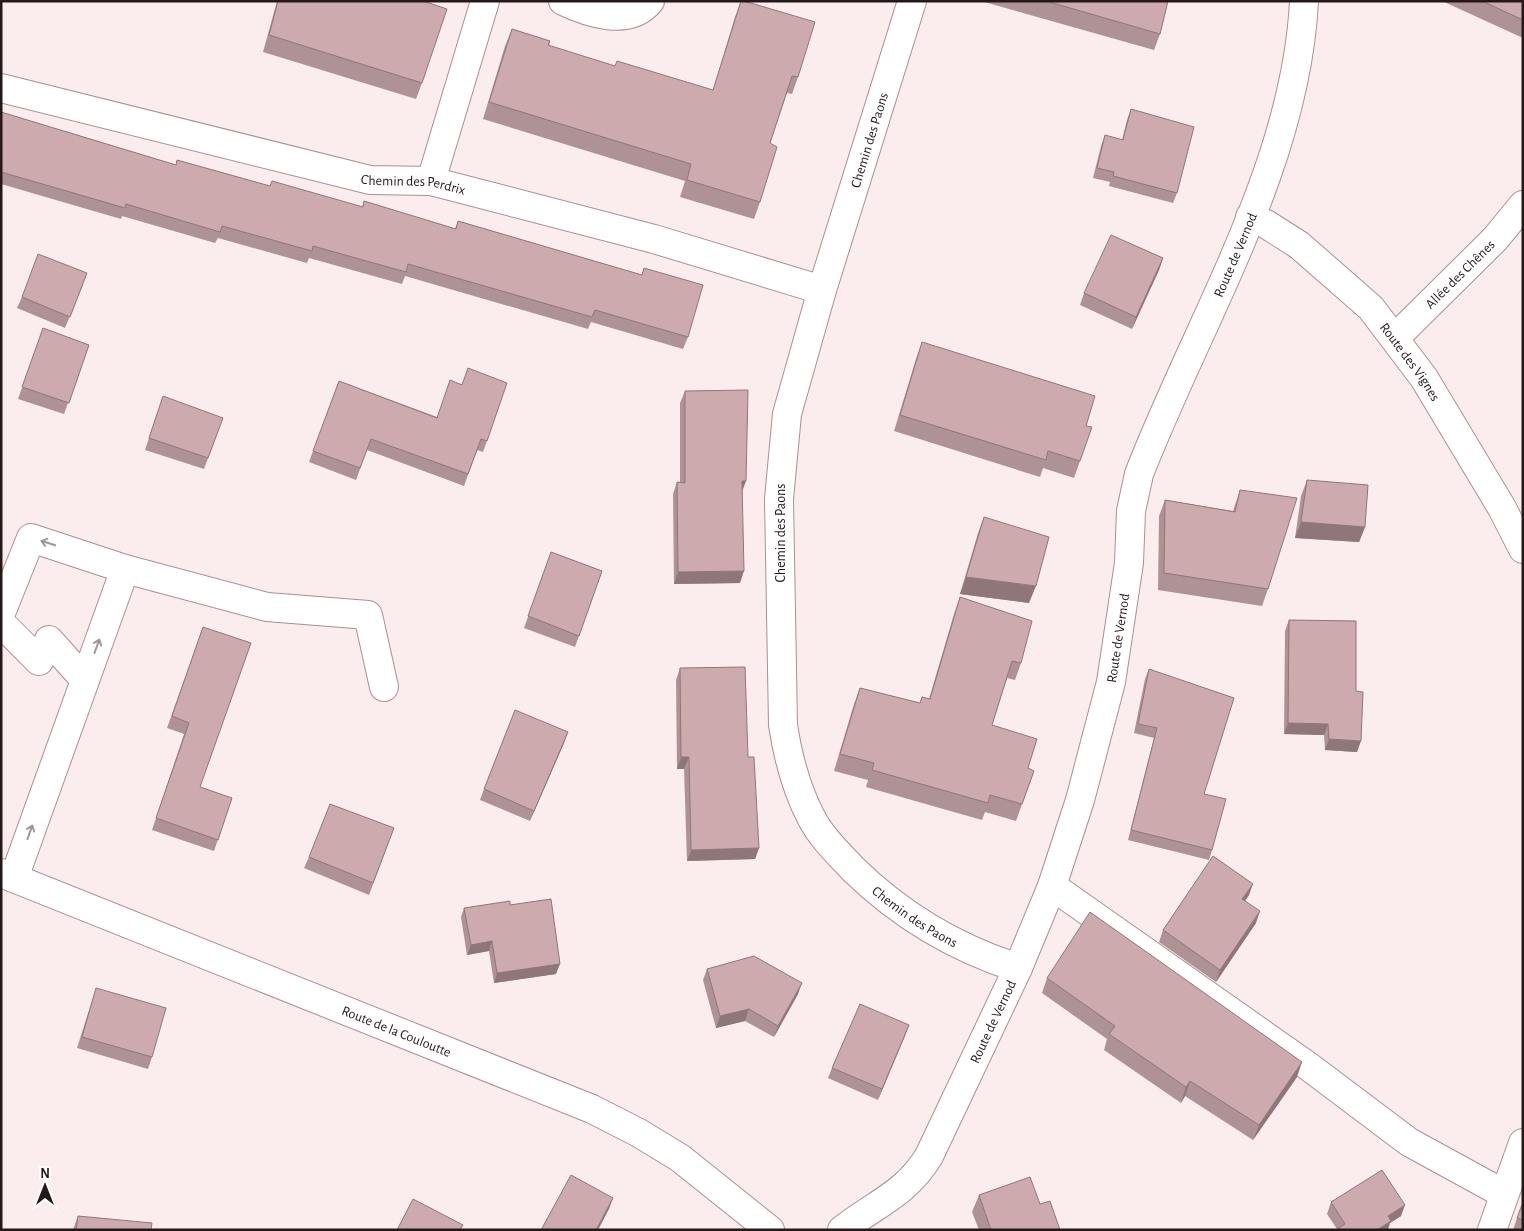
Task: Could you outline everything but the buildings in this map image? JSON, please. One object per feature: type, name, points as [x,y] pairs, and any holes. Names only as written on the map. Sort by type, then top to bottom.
[{"type":"street","points":[[431,181],[485,1]]},
{"type":"street","points":[[563,1],[604,15],[619,15],[643,8],[650,1]]},
{"type":"street","name":"Chemin des Paons","points":[[912,1],[793,387],[781,457],[779,499],[781,673],[787,756],[797,787],[813,820],[836,851],[868,884],[902,911],[936,933],[973,952],[1018,968]]},
{"type":"street","name":"Route de Vernod","points":[[842,1230],[905,1187],[918,1174],[946,1123],[1018,968],[1052,886],[1080,800],[1111,682],[1129,563],[1131,511],[1139,474],[1274,157],[1294,79],[1304,1]]},
{"type":"street","name":"Chemin des Perdrix","points":[[1,88],[370,180],[431,181],[654,238],[822,290]]},
{"type":"street","name":"Allée des Chênes","points":[[1395,338],[1495,238],[1523,206]]},
{"type":"street","name":"Route des Vignes","points":[[1250,217],[1266,224],[1299,245],[1371,308],[1424,378],[1502,508],[1523,549]]},
{"type":"street","points":[[1,614],[31,538],[125,569],[267,607],[317,613],[368,615],[384,687]]},
{"type":"street","points":[[8,875],[85,680],[125,569]]},
{"type":"street","points":[[1,623],[40,661],[49,640],[85,680]]},
{"type":"street","name":"Route de la Couloutte","points":[[8,875],[592,1109],[639,1133],[680,1158],[770,1230]]},
{"type":"street","points":[[1052,886],[1308,1066],[1409,1142],[1504,1194]]},
{"type":"street","points":[[1492,1230],[1523,1143]]}]
